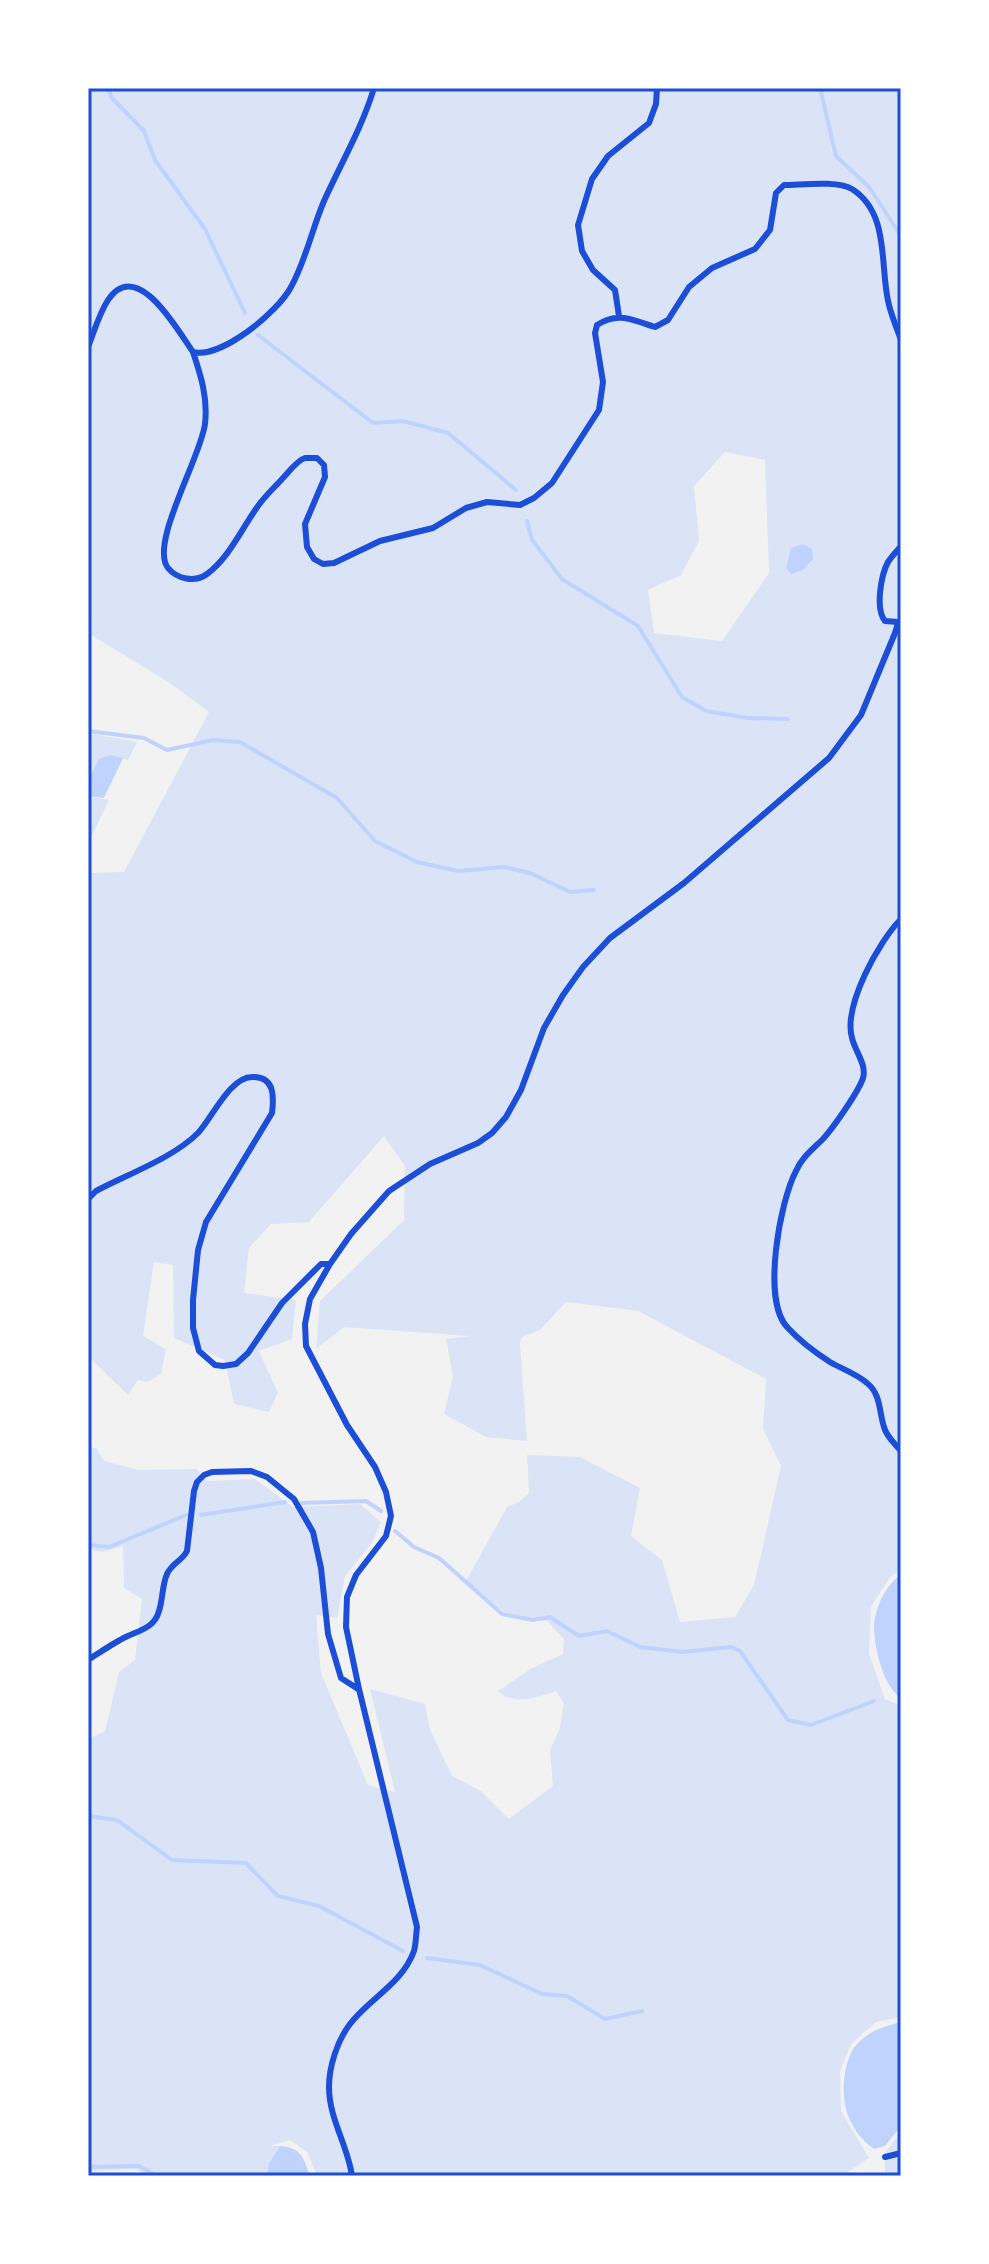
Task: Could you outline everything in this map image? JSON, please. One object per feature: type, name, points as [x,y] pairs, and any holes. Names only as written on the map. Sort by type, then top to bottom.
[{"type":"street","points":[[193,352],[202,354],[216,349],[258,325],[274,311],[291,287],[324,201],[366,114],[374,88]]},
{"type":"street","points":[[619,316],[615,290],[593,270],[582,251],[578,225],[592,179],[608,156],[649,123],[656,104],[657,88]]},
{"type":"street","points":[[88,347],[108,300],[116,292],[136,287],[156,302],[193,352],[207,404],[205,427],[165,533],[162,555],[167,567],[189,579],[204,577],[219,562],[260,503],[295,464],[306,458],[317,458],[324,465],[325,477],[305,524],[307,547],[314,559],[323,564],[334,563],[380,541],[433,528],[466,508],[487,502],[520,505],[534,498],[552,483],[599,410],[603,382],[595,333],[597,325],[607,318],[619,316],[655,327],[668,320],[689,287],[712,268],[755,249],[770,230],[776,193],[784,185],[822,184],[850,188],[870,208],[879,226],[888,304],[901,340]]},
{"type":"street","points":[[352,2176],[349,2158],[333,2118],[329,2088],[334,2057],[349,2025],[401,1975],[415,1949],[417,1927],[346,1627],[347,1597],[356,1575],[386,1536],[391,1516],[386,1492],[375,1467],[347,1425],[306,1346],[305,1324],[310,1299],[351,1234],[389,1191],[430,1164],[478,1143],[506,1117],[521,1090],[544,1028],[563,995],[610,938],[684,883],[829,758],[861,715],[899,622],[885,621],[879,603],[887,564],[901,546]]},
{"type":"street","points":[[901,919],[889,931],[860,983],[851,1036],[865,1071],[862,1082],[825,1136],[801,1160],[794,1174],[784,1205],[773,1289],[781,1320],[786,1327],[827,1360],[869,1384],[879,1398],[884,1430],[901,1451]]},
{"type":"street","points":[[88,1199],[96,1191],[170,1153],[197,1133],[240,1080],[251,1076],[270,1085],[274,1095],[272,1113],[206,1222],[198,1250],[193,1300],[193,1328],[199,1351],[215,1365],[236,1364],[248,1353],[282,1303],[321,1264],[330,1264]]},
{"type":"street","points":[[88,1660],[154,1622],[159,1613],[166,1575],[187,1551],[197,1482],[212,1472],[251,1471],[267,1477],[294,1499],[313,1532],[321,1568],[328,1634],[341,1678],[359,1689]]},
{"type":"street","points":[[885,2157],[901,2153]]},
{"type":"shaded area","points":[[88,88],[901,88],[901,1570],[890,1577],[871,1607],[869,1654],[885,1699],[901,1706],[901,2017],[876,2022],[851,2044],[840,2071],[841,2111],[869,2158],[843,2175],[317,2176],[307,2152],[290,2140],[270,2146],[280,2146],[269,2163],[266,2176],[148,2176],[136,2169],[88,2171],[88,1739],[105,1731],[119,1672],[135,1660],[142,1599],[124,1588],[123,1546],[102,1552],[88,1549],[88,1446],[97,1449],[104,1461],[139,1470],[196,1469],[208,1481],[255,1479],[293,1507],[360,1504],[381,1522],[372,1543],[345,1576],[337,1618],[316,1615],[321,1673],[368,1785],[395,1792],[370,1689],[425,1704],[429,1727],[452,1776],[481,1791],[509,1819],[553,1786],[550,1750],[559,1731],[564,1704],[556,1691],[518,1699],[504,1696],[498,1691],[532,1668],[563,1654],[564,1639],[547,1621],[504,1612],[466,1581],[507,1507],[529,1493],[527,1455],[580,1457],[640,1488],[631,1536],[662,1560],[680,1622],[735,1617],[754,1585],[781,1466],[763,1429],[766,1379],[638,1311],[566,1302],[540,1330],[522,1337],[527,1441],[486,1437],[444,1414],[453,1376],[446,1339],[470,1336],[344,1327],[316,1349],[320,1301],[404,1220],[405,1166],[384,1136],[309,1222],[271,1224],[249,1248],[244,1293],[296,1300],[292,1339],[259,1351],[278,1393],[269,1412],[234,1404],[225,1360],[174,1338],[173,1265],[154,1262],[143,1336],[166,1349],[161,1374],[147,1382],[138,1380],[128,1395],[88,1356],[88,873],[124,872],[209,712],[173,685],[88,633]],"holes":[[[725,452],[765,460],[769,573],[722,641],[654,633],[648,590],[681,575],[699,541],[694,486]]]},
{"type":"shaded area","points":[[93,734],[137,742],[128,760],[109,755],[99,759],[88,781],[88,746]]},
{"type":"shaded area","points":[[88,796],[109,800],[88,844]]},
{"type":"shaded area","points":[[901,2132],[901,2176],[895,2176],[885,2172],[885,2152]]},
{"type":"water","points":[[803,544],[812,549],[813,559],[803,570],[791,574],[786,568],[791,548]]},
{"type":"water","points":[[109,755],[123,758],[104,798],[88,796],[88,781],[99,759]]},
{"type":"water","points":[[901,1574],[901,1698],[883,1673],[874,1626],[881,1599]]},
{"type":"water","points":[[901,2022],[901,2126],[885,2146],[874,2149],[857,2132],[848,2115],[844,2093],[846,2066],[862,2039]]},
{"type":"water","points":[[280,2146],[301,2155],[310,2176],[266,2176],[269,2163]]},
{"type":"waterway","points":[[108,88],[112,98],[144,131],[155,160],[205,229],[245,313]]},
{"type":"waterway","points":[[820,88],[836,156],[869,187],[901,236]]},
{"type":"waterway","points":[[258,335],[373,423],[403,421],[448,433],[516,490]]},
{"type":"waterway","points":[[527,521],[532,540],[562,579],[638,626],[682,697],[706,711],[748,718],[788,719]]},
{"type":"waterway","points":[[88,731],[144,738],[167,750],[213,740],[240,742],[337,798],[375,841],[417,862],[458,871],[504,867],[530,873],[570,892],[594,890]]},
{"type":"waterway","points":[[302,1503],[366,1501],[381,1511]]},
{"type":"waterway","points":[[201,1515],[285,1502]]},
{"type":"waterway","points":[[88,1545],[109,1547],[186,1515]]},
{"type":"waterway","points":[[395,1531],[414,1547],[439,1558],[502,1614],[533,1620],[550,1617],[579,1636],[607,1631],[640,1647],[682,1652],[731,1647],[740,1651],[788,1720],[811,1725],[874,1701]]},
{"type":"waterway","points":[[88,1816],[117,1820],[172,1860],[246,1863],[278,1896],[319,1906],[403,1951]]},
{"type":"waterway","points":[[427,1958],[480,1965],[542,1994],[567,1996],[605,2019],[642,2011]]},
{"type":"waterway","points":[[88,2167],[139,2166],[157,2176]]}]
